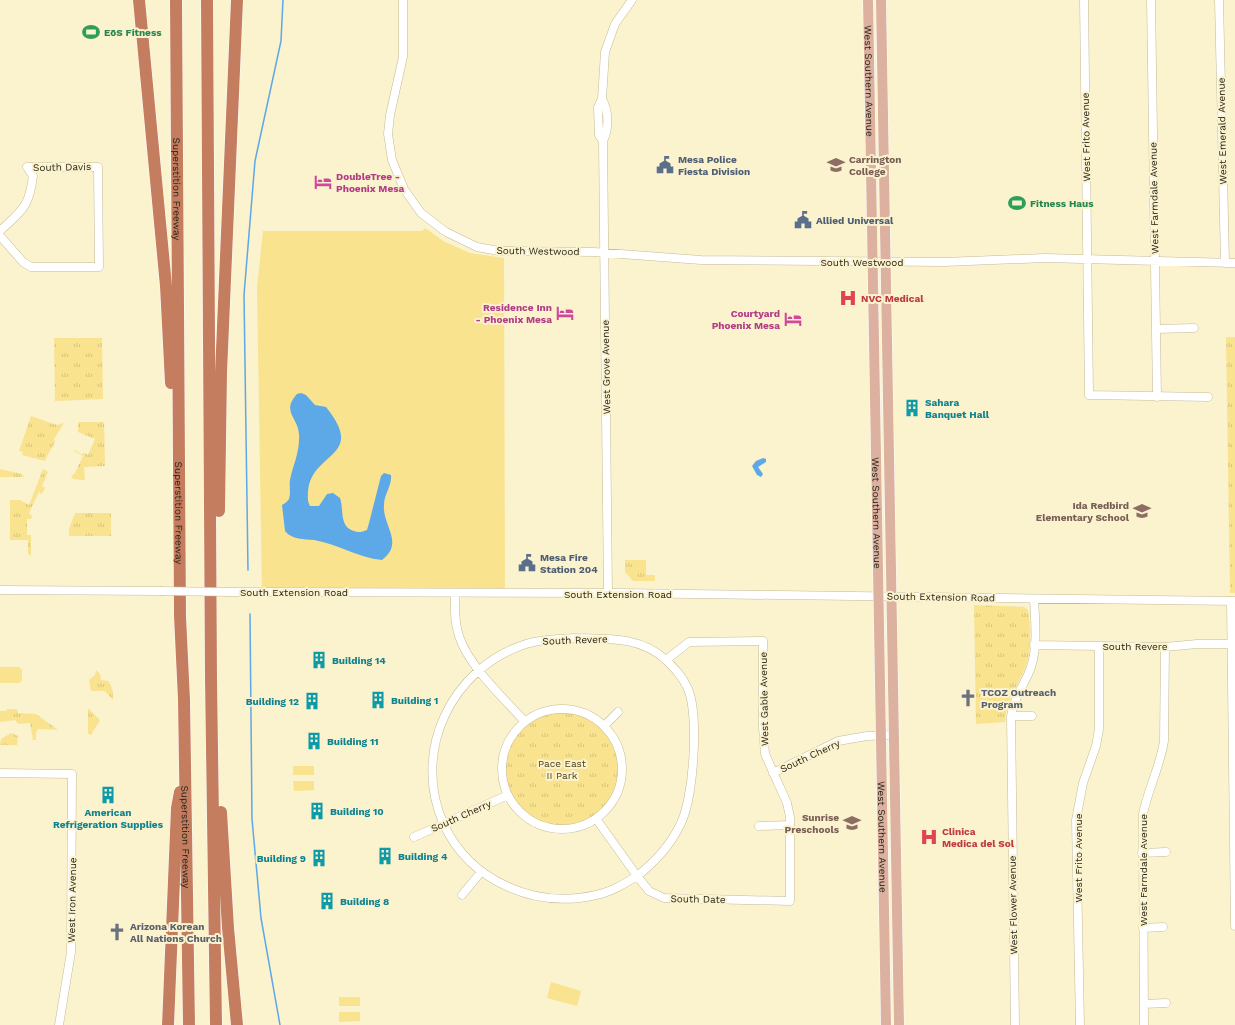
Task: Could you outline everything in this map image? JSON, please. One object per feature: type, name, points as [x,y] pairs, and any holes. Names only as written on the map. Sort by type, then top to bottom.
[{"type":"highway","points":[[140,0],[166,286],[170,372],[173,526],[180,616]]},
{"type":"highway","name":"Superstition Freeway","points":[[176,0],[180,616],[185,772],[189,1025]]},
{"type":"highway","points":[[207,0],[212,616],[211,679],[216,1025]]},
{"type":"highway","points":[[212,616],[218,538],[222,373],[236,0]]},
{"type":"highway","points":[[211,679],[228,928],[237,1025]]},
{"type":"highway","points":[[168,1025],[177,808],[185,772]]},
{"type":"main road","name":"West Southern Avenue","points":[[868,0],[874,262],[886,1025]]},
{"type":"main road","name":"West Southern Avenue","points":[[881,0],[884,86],[899,1025]]},
{"type":"main road","points":[[868,23],[876,47],[877,78],[880,84],[884,86]]},
{"type":"main road","points":[[870,92],[877,98],[878,128],[885,155]]},
{"type":"main road","points":[[872,192],[878,208],[880,253],[887,262]]},
{"type":"main road","points":[[874,262],[880,269],[881,317],[888,338]]},
{"type":"main road","points":[[876,392],[889,391]]},
{"type":"main road","points":[[877,477],[882,477],[884,480],[885,504],[891,530]]},
{"type":"street","name":"South Westwood","points":[[404,0],[403,57],[388,134],[395,171],[409,198],[429,221],[457,238],[489,250],[605,253],[702,260],[979,262],[1021,258],[1235,263]]},
{"type":"street","name":"West Grove Avenue","points":[[608,593],[603,141],[607,133],[606,107],[602,99],[603,63],[609,38],[618,18],[632,0]]},
{"type":"street","name":"West Frito Avenue","points":[[1084,0],[1089,395],[1157,397]]},
{"type":"street","name":"West Farmdale Avenue","points":[[1151,0],[1157,397]]},
{"type":"street","name":"West Emerald Avenue","points":[[1219,0],[1225,263]]},
{"type":"street","name":"South Davis","points":[[0,231],[23,210],[31,197],[33,176],[27,168],[98,167],[99,267],[31,267],[23,262],[0,236]]},
{"type":"street","points":[[1156,329],[1194,328]]},
{"type":"street","points":[[1157,397],[1208,397]]},
{"type":"street","name":"South Extension Road","points":[[0,590],[608,593],[1233,601]]},
{"type":"street","points":[[455,593],[455,611],[459,636],[478,669],[525,722]]},
{"type":"street","name":"West Flower Avenue","points":[[1015,1025],[1011,716],[1013,703],[1031,667],[1034,645],[1034,598]]},
{"type":"street","points":[[1233,601],[1235,926]]},
{"type":"street","name":"South Revere","points":[[443,823],[435,791],[432,769],[437,735],[450,704],[458,691],[478,669],[493,658],[526,644],[574,638],[618,639],[634,642],[658,653],[677,670],[684,681],[691,702],[693,776],[691,792],[681,824],[672,839],[653,863],[637,876]]},
{"type":"street","name":"West Gable Avenue","points":[[666,660],[689,642],[763,641],[763,727],[765,754],[787,803],[790,825],[790,900]]},
{"type":"street","name":"South Revere","points":[[1034,645],[1165,647],[1197,644],[1233,644]]},
{"type":"street","name":"West Frito Avenue","points":[[1080,1025],[1076,820],[1082,783],[1096,746],[1099,728],[1099,646]]},
{"type":"street","name":"West Farmdale Avenue","points":[[1144,1025],[1142,853],[1144,807],[1158,770],[1164,741],[1165,647]]},
{"type":"street","points":[[562,709],[586,714],[604,726],[617,744],[621,755],[621,778],[619,791],[609,808],[597,820],[568,830],[547,827],[529,819],[519,810],[508,795],[503,778],[502,767],[504,756],[512,737],[525,722],[536,715],[562,709]]},
{"type":"street","points":[[604,726],[618,712]]},
{"type":"street","points":[[1011,716],[1032,716]]},
{"type":"street","name":"South Cherry","points":[[773,773],[838,742],[882,735],[894,735]]},
{"type":"street","name":"West Iron Avenue","points":[[0,773],[72,774],[72,944],[68,978],[59,1025]]},
{"type":"street","name":"South Cherry","points":[[414,837],[508,795]]},
{"type":"street","name":"South Date","points":[[597,820],[649,891],[664,898],[790,900]]},
{"type":"street","points":[[443,823],[461,851],[481,872],[504,886],[532,896],[564,899],[603,893],[637,876]]},
{"type":"street","points":[[760,826],[790,825]]},
{"type":"street","points":[[1142,853],[1166,852]]},
{"type":"street","points":[[462,895],[481,872]]},
{"type":"street","points":[[1143,928],[1163,927]]},
{"type":"street","points":[[1144,1004],[1166,1003]]},
{"type":"green space","points":[[425,228],[445,242],[470,253],[504,258],[505,593],[262,592],[257,288],[263,231],[422,231]]},
{"type":"green space","points":[[1226,337],[1235,337],[1235,593],[1230,593]]},
{"type":"green space","points":[[54,338],[102,338],[103,399],[55,401]]},
{"type":"green space","points":[[31,416],[57,425],[64,423],[54,439],[55,442],[45,461],[22,455],[23,452],[19,451]]},
{"type":"green space","points":[[78,422],[104,422],[105,466],[84,467],[85,480],[71,477],[75,473],[83,456],[74,451],[75,450],[81,454],[85,453],[88,455],[95,439],[78,432]]},
{"type":"green space","points":[[0,469],[22,474],[24,477],[0,477]]},
{"type":"green space","points":[[43,469],[48,472],[42,486],[45,488],[42,494],[39,492],[29,513],[32,516],[31,519],[27,519],[27,535],[31,535],[31,556],[28,554],[28,540],[10,540],[10,500],[20,500],[29,505]]},
{"type":"green space","points":[[75,513],[111,513],[111,536],[69,536],[69,529]]},
{"type":"green space","points":[[625,560],[646,560],[646,575],[655,575],[655,581],[633,581],[625,572]]},
{"type":"green space","points":[[974,605],[1024,607],[1028,610],[1030,624],[1029,654],[1025,668],[1007,707],[1005,722],[976,724]]},
{"type":"green space","points":[[0,667],[19,667],[22,670],[22,680],[20,683],[0,683]]},
{"type":"green space","points":[[96,670],[100,674],[101,680],[108,681],[111,685],[113,700],[105,691],[91,691],[89,680],[95,675]]},
{"type":"green space","points":[[88,708],[100,720],[91,735],[88,733]]},
{"type":"green space","points":[[7,709],[17,709],[18,713],[36,714],[58,730],[38,729],[36,733],[36,740],[33,740],[30,723],[18,724],[15,720],[0,722],[0,711],[6,711]]},
{"type":"green space","name":"Pace East II Park","points":[[562,712],[584,716],[602,729],[615,747],[619,769],[615,791],[602,809],[584,822],[562,826],[540,822],[522,809],[509,791],[505,769],[509,747],[522,729],[540,716]]},
{"type":"green space","points":[[11,733],[18,736],[17,745],[0,745],[1,739]]},
{"type":"green space","points":[[293,766],[314,766],[314,775],[293,775]]},
{"type":"green space","points":[[293,781],[314,781],[314,790],[294,791]]},
{"type":"green space","points":[[551,982],[581,991],[577,1006],[547,998]]},
{"type":"green space","points":[[339,997],[360,997],[360,1006],[339,1006]]},
{"type":"green space","points":[[339,1012],[360,1012],[360,1021],[339,1022]]},
{"type":"water","points":[[301,393],[306,395],[315,405],[326,407],[337,424],[341,436],[339,445],[334,453],[318,468],[312,478],[308,491],[310,506],[319,506],[327,494],[333,493],[340,498],[346,526],[356,532],[365,531],[367,530],[381,476],[384,473],[391,475],[385,497],[384,512],[391,534],[392,547],[389,554],[382,560],[365,557],[323,542],[295,538],[285,531],[282,505],[289,499],[290,480],[299,441],[298,428],[290,410],[290,405],[297,394]]},
{"type":"water","points":[[763,458],[766,459],[766,462],[758,467],[763,474],[761,477],[757,475],[752,466],[756,461]]},
{"type":"waterway","points":[[248,570],[244,295],[255,161],[281,41],[283,0]]},
{"type":"waterway","points":[[250,614],[252,819],[261,918],[280,1025]]},
{"type":"place","name":"EōS Fitness","points":[[91,32]]},
{"type":"place","name":"Mesa Police Fiesta Division","points":[[665,165]]},
{"type":"place","name":"Carrington College","points":[[836,165]]},
{"type":"place","name":"DoubleTree - Phoenix Mesa","points":[[323,182]]},
{"type":"place","name":"Fitness Haus","points":[[1017,203]]},
{"type":"place","name":"Allied Universal","points":[[803,220]]},
{"type":"place","name":"NVC Medical","points":[[848,298]]},
{"type":"place","name":"Residence Inn - Phoenix Mesa","points":[[565,313]]},
{"type":"place","name":"Courtyard Phoenix Mesa","points":[[793,319]]},
{"type":"place","name":"Sahara Banquet Hall","points":[[912,408]]},
{"type":"place","name":"Ida Redbird Elementary School","points":[[1142,511]]},
{"type":"place","name":"Mesa Fire Station 204","points":[[527,563]]},
{"type":"place","name":"Building 14","points":[[319,660]]},
{"type":"place","name":"TCOZ Outreach Program","points":[[968,698]]},
{"type":"place","name":"Building 1","points":[[378,700]]},
{"type":"place","name":"Building 12","points":[[312,701]]},
{"type":"place","name":"Building 11","points":[[314,741]]},
{"type":"place","name":"American Refrigeration Supplies","points":[[108,795]]},
{"type":"place","name":"Building 10","points":[[317,811]]},
{"type":"place","name":"Sunrise Preschools","points":[[852,823]]},
{"type":"place","name":"Clinica Medica del Sol","points":[[929,837]]},
{"type":"place","name":"Building 4","points":[[385,856]]},
{"type":"place","name":"Building 9","points":[[319,858]]},
{"type":"place","name":"Building 8","points":[[327,901]]},
{"type":"place","name":"Arizona Korean All Nations Church","points":[[117,932]]}]
